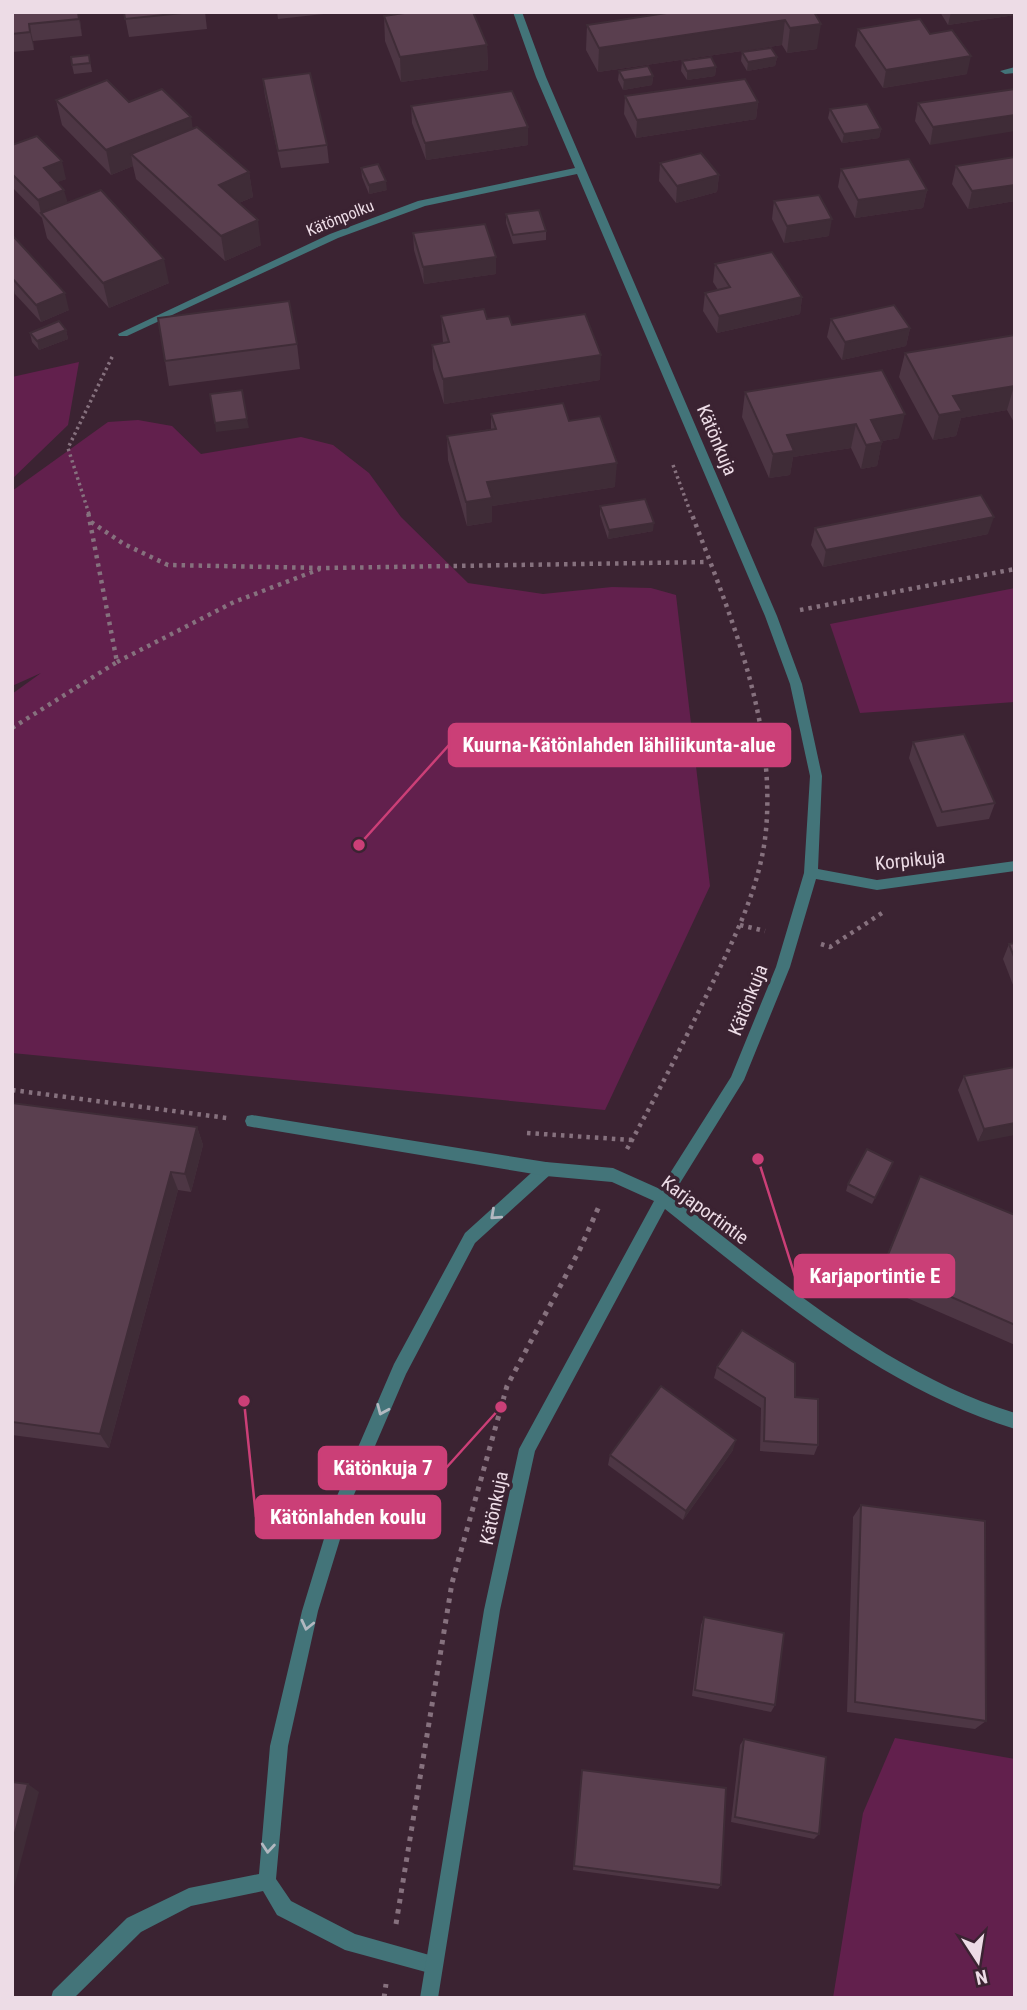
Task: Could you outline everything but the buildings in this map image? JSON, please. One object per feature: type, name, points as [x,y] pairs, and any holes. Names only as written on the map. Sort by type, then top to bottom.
[{"type":"street","name":"Kätönkuja","points":[[429,1998],[492,1610],[527,1450],[663,1198],[737,1080],[792,937],[811,873],[816,776],[796,684],[771,616],[541,77],[517,12]]},
{"type":"street","name":"Kätönpolku","points":[[122,334],[334,236],[422,203],[581,170]]},
{"type":"street","name":"Korpikuja","points":[[811,873],[877,886],[1015,866]]},
{"type":"street","name":"Karjaportintie","points":[[252,1121],[545,1169],[613,1175],[663,1198],[781,1292],[879,1358],[976,1409],[1015,1421]]},
{"type":"street","points":[[433,1965],[352,1943],[284,1908],[267,1881],[279,1746],[310,1611],[345,1496],[400,1369],[470,1238],[545,1169]]},
{"type":"street","points":[[60,1998],[134,1924],[189,1897],[267,1881]]},
{"type":"path","points":[[117,662],[91,522],[68,449],[122,334]]},
{"type":"path","points":[[91,522],[124,544],[168,565],[324,568],[708,562],[747,671],[763,755],[768,806],[760,860],[740,925],[675,1060],[613,1175],[580,1249],[507,1386],[452,1583],[384,1998]]},
{"type":"path","points":[[12,728],[117,662],[234,602],[324,568]]},
{"type":"path","points":[[771,616],[1015,569]]},
{"type":"path","points":[[740,925],[830,947],[882,913],[895,911]]},
{"type":"path","points":[[12,1090],[252,1121]]},
{"type":"shaded area","points":[[79,362],[68,425],[12,479],[12,377]]},
{"type":"shaded area","points":[[138,420],[172,426],[201,454],[301,437],[333,445],[369,473],[401,517],[468,583],[543,594],[612,587],[651,588],[676,595],[710,886],[605,1110],[12,1053],[12,694],[41,673],[12,686],[12,491],[108,422]]},
{"type":"shaded area","points":[[1015,588],[1015,702],[860,713],[830,624]]},
{"type":"shaded area","points":[[895,1738],[1015,1759],[1015,1998],[833,1998],[863,1813]]},
{"type":"place","name":"Kuurna-Kätönlahden lähiliikunta-alue","points":[[359,845]]},
{"type":"place","name":"Karjaportintie E","points":[[758,1159]]},
{"type":"place","name":"Kätönlahden koulu","points":[[244,1401]]},
{"type":"place","name":"Kätönkuja 7","points":[[501,1407]]}]
